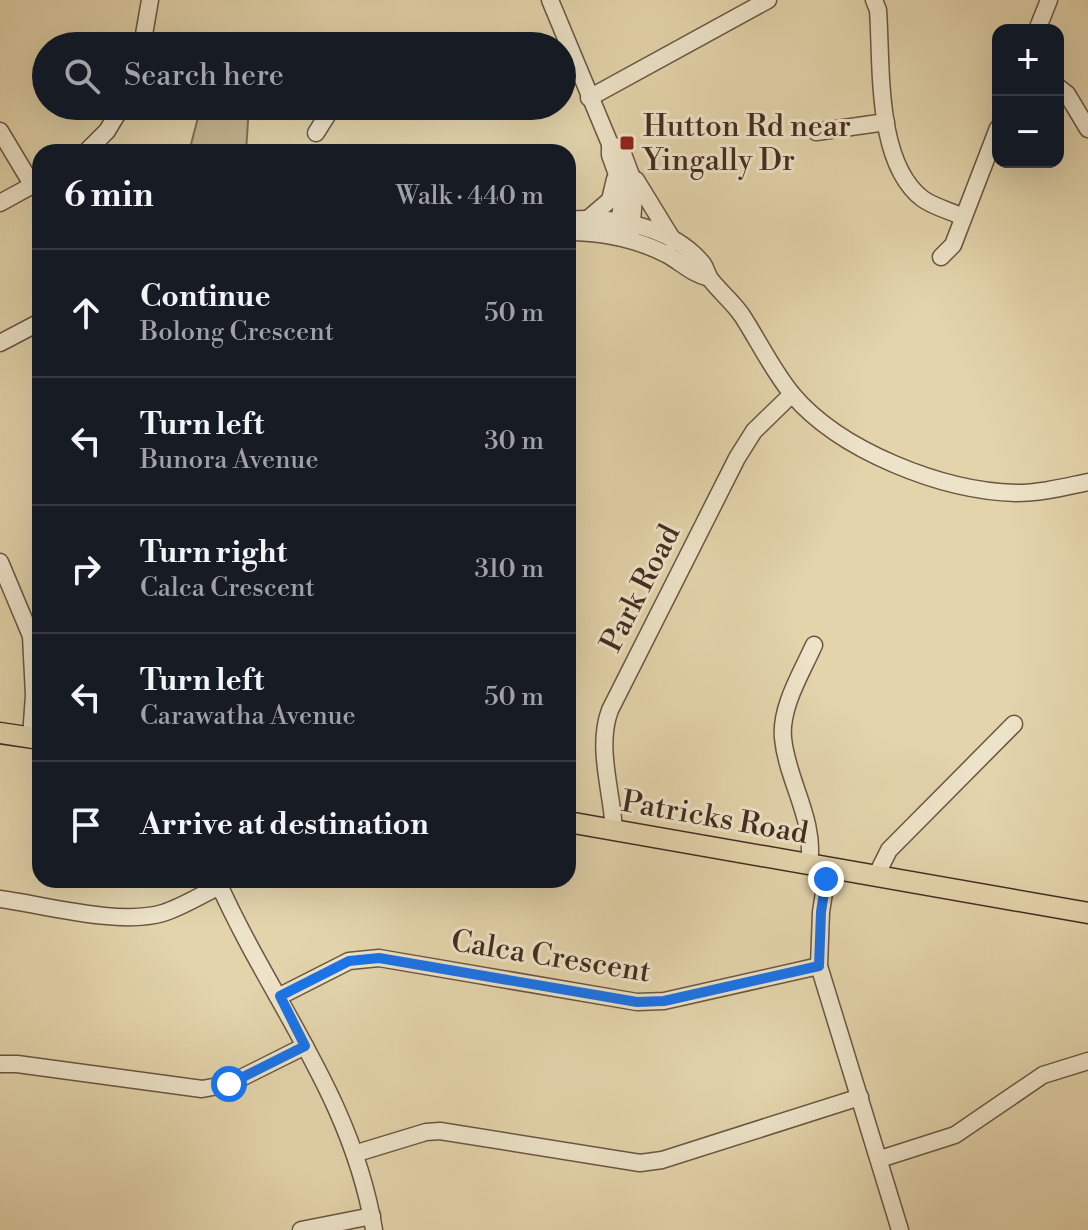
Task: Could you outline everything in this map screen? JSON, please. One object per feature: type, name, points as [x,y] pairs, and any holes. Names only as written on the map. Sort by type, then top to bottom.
[{"type":"main road","points":[[0,733],[32,738]]},
{"type":"main road","name":"Patricks Road","points":[[576,823],[1088,913]]},
{"type":"street","points":[[144,32],[150,0]]},
{"type":"street","points":[[550,0],[563,32]]},
{"type":"street","points":[[589,98],[768,0]]},
{"type":"street","points":[[874,0],[878,10],[886,122],[896,165],[924,200],[963,217]]},
{"type":"street","points":[[1039,24],[1049,0]]},
{"type":"street","points":[[576,65],[610,144],[610,155],[674,242],[703,264],[709,278],[740,313],[792,394],[825,425],[860,448],[955,484],[1018,493],[1088,482]]},
{"type":"street","points":[[1064,92],[1088,129]]},
{"type":"street","points":[[94,144],[114,120]]},
{"type":"street","points":[[316,133],[324,120]]},
{"type":"street","points":[[816,132],[886,122]]},
{"type":"street","points":[[0,131],[32,178]]},
{"type":"street","points":[[941,257],[953,245],[992,143]]},
{"type":"street","points":[[589,218],[614,194],[624,173]]},
{"type":"street","points":[[624,173],[625,230]]},
{"type":"street","points":[[0,203],[32,186]]},
{"type":"street","points":[[576,219],[589,218],[674,242]]},
{"type":"street","points":[[576,232],[625,230],[696,275],[709,278]]},
{"type":"street","points":[[0,343],[32,326]]},
{"type":"street","name":"Park Road","points":[[614,830],[613,800],[604,746],[604,726],[610,710],[737,458],[754,431],[792,394]]},
{"type":"street","points":[[0,562],[31,636],[32,656]]},
{"type":"street","points":[[814,645],[786,714],[783,738],[818,866],[821,912],[819,966],[900,1230]]},
{"type":"street","points":[[876,876],[889,850],[1014,724]]},
{"type":"street","points":[[0,899],[120,916],[149,916],[165,913],[209,888]]},
{"type":"street","points":[[221,888],[339,1109],[357,1153],[373,1223],[301,1230]]},
{"type":"street","name":"Calca Crescent","points":[[280,996],[349,961],[379,958],[637,1002],[664,1001],[819,966]]},
{"type":"street","points":[[0,1064],[202,1089],[229,1084],[305,1046]]},
{"type":"street","points":[[880,1159],[955,1135],[1043,1075],[1088,1061]]},
{"type":"street","points":[[357,1153],[426,1132],[440,1131],[616,1160],[651,1162],[860,1097]]},
{"type":"shaded area","points":[[197,120],[248,120],[247,144],[191,144]]},
{"type":"place","name":"Hutton Rd near Yingally Dr","points":[[627,143]]},
{"type":"route","points":[[229,1084],[305,1046],[280,996],[349,961],[379,958],[405,960],[637,1002],[664,1001],[819,966],[826,879]]}]
